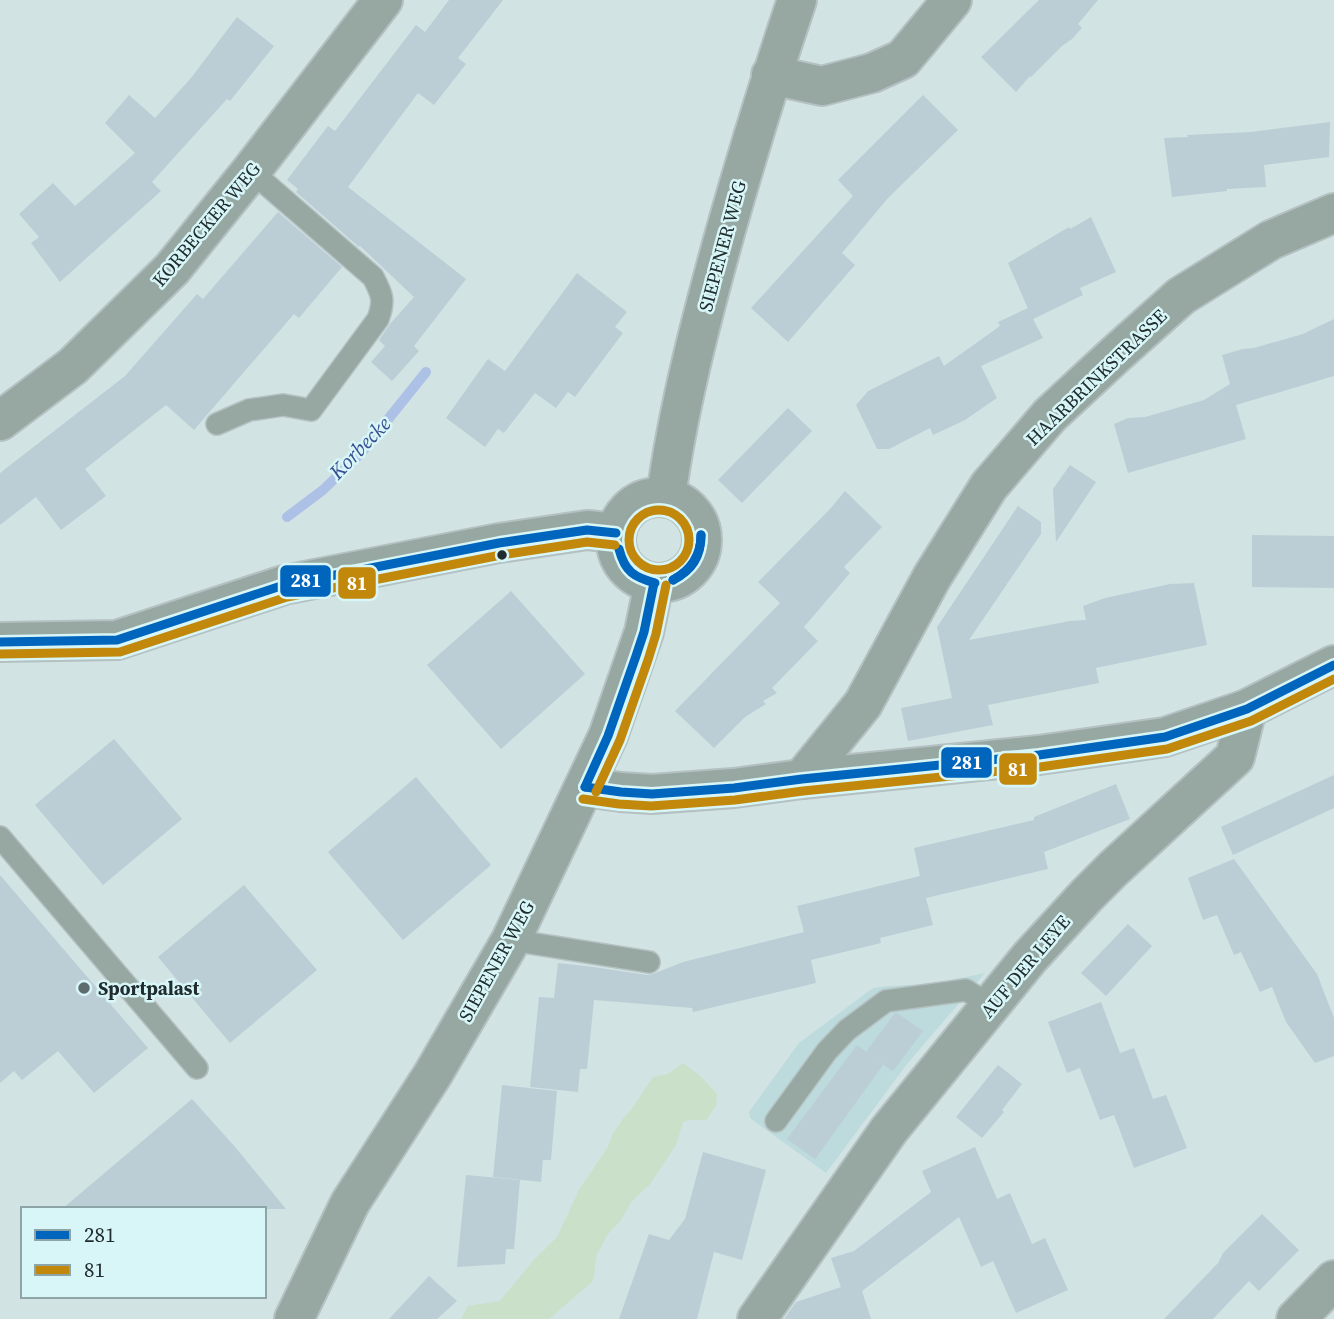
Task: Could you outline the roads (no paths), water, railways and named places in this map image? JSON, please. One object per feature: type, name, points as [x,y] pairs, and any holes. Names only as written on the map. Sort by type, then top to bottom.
[{"type":"street","name":"KORBECKER WEG","points":[[0,421],[73,366],[172,270],[383,0]]},
{"type":"street","name":"SIEPENER WEG","points":[[666,497],[691,363],[714,272],[771,75],[797,0]]},
{"type":"street","points":[[771,75],[822,86],[872,73],[903,59],[951,0]]},
{"type":"street","name":"HAARBRINKSTRASSE","points":[[802,779],[863,704],[932,577],[989,486],[1050,415],[1181,296],[1271,240],[1334,214]]},
{"type":"street","points":[[666,497],[685,505],[698,520],[703,539],[699,557],[688,572],[672,582],[654,583],[637,577],[625,566],[617,550],[616,533],[622,517],[634,505],[649,498],[666,497]]},
{"type":"street","points":[[0,642],[117,640],[284,585],[499,543],[587,530],[616,533]]},
{"type":"street","name":"SIEPENER WEG","points":[[294,1319],[350,1203],[433,1074],[511,940],[608,736],[644,632],[654,583]]},
{"type":"street","points":[[585,787],[652,794],[734,788],[1039,755],[1165,737],[1247,709],[1334,665]]},
{"type":"street","name":"AUF DER LEYE","points":[[757,1319],[882,1139],[1030,957],[1087,895],[1235,757],[1247,709]]},
{"type":"street","points":[[1296,1319],[1334,1280]]},
{"type":"lane","points":[[217,424],[249,410],[284,405],[311,410],[378,319],[383,305],[381,293],[373,278],[251,171]]},
{"type":"lane","points":[[0,836],[197,1068]]},
{"type":"lane","points":[[511,940],[649,962]]},
{"type":"lane","points":[[776,1121],[827,1051],[847,1030],[886,1001],[966,990],[991,1006]]},
{"type":"waterway","name":"Korbecke","points":[[287,517],[323,490],[361,453],[426,372]]},
{"type":"place","name":"Sportpalast","points":[[84,988]]}]
